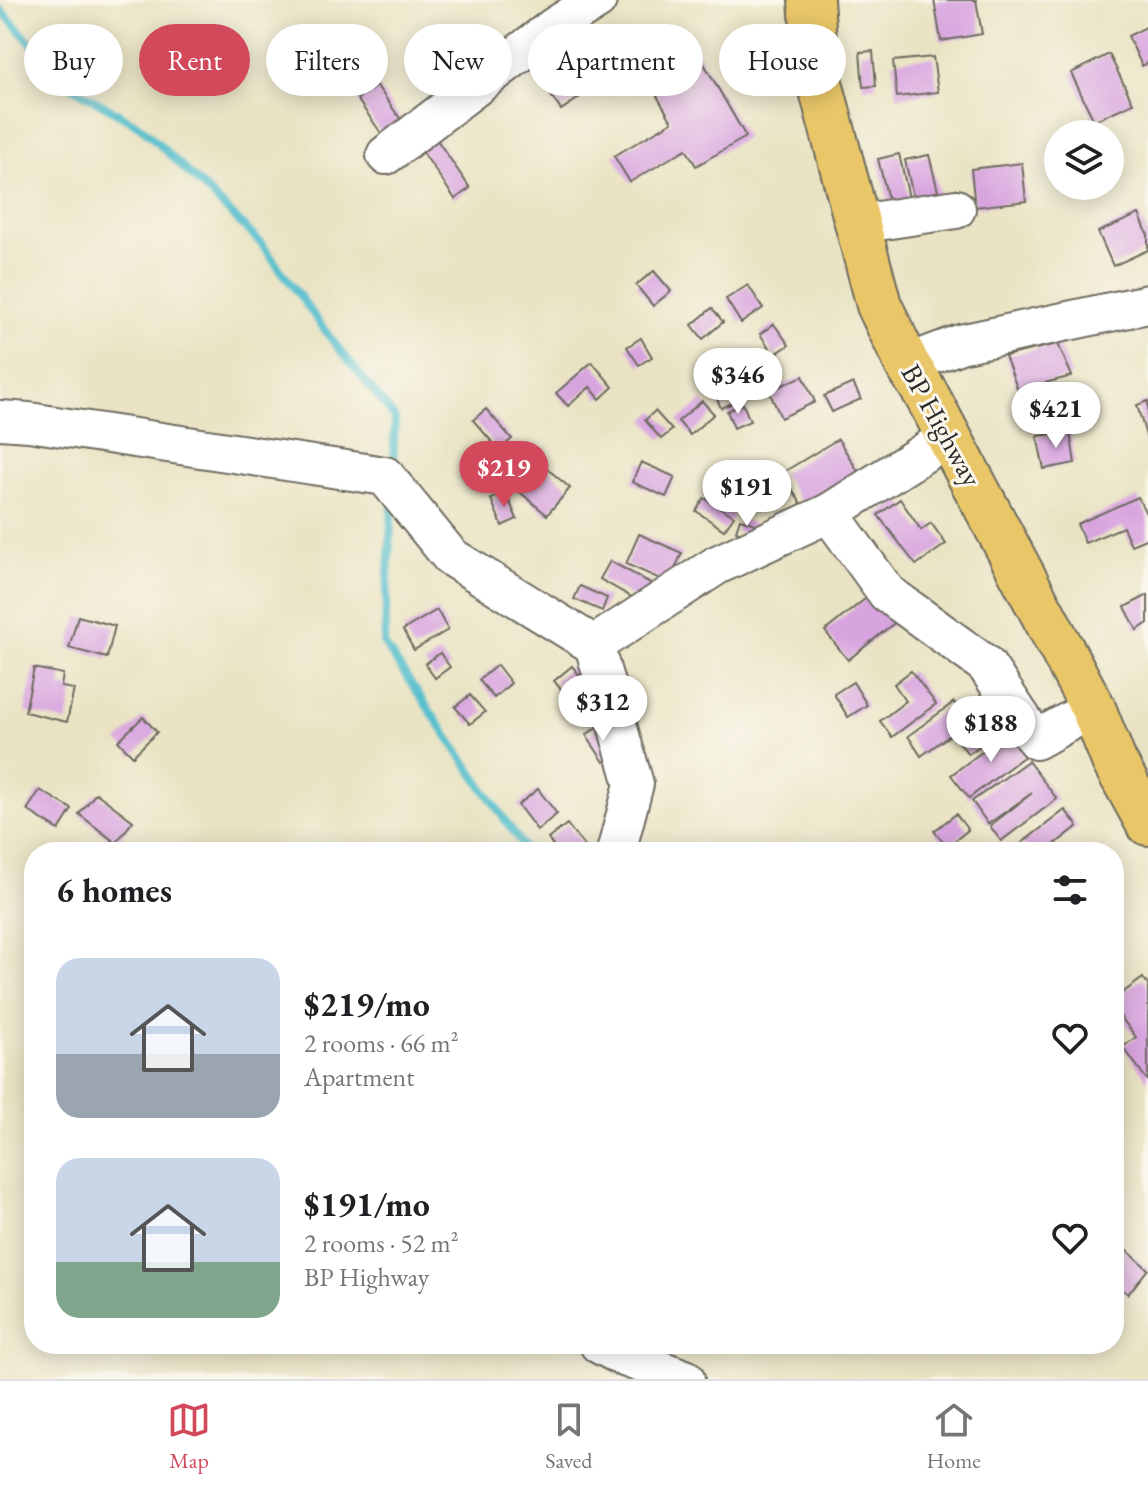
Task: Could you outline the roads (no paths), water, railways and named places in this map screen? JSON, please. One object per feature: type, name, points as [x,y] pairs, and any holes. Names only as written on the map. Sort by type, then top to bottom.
[{"type":"highway","name":"BP Highway","points":[[811,0],[816,68],[879,305],[907,364],[1093,708],[1114,761],[1148,823]]},
{"type":"street","points":[[386,155],[554,27],[597,0]]},
{"type":"street","points":[[858,224],[956,209]]},
{"type":"street","points":[[907,364],[960,344],[1148,304]]},
{"type":"street","points":[[0,420],[45,424],[385,476],[451,557],[594,645],[634,784],[619,842]]},
{"type":"street","points":[[594,645],[717,565],[829,513],[949,437]]},
{"type":"street","points":[[829,513],[887,593],[986,665],[1036,740],[1093,708]]},
{"type":"street","points":[[618,1354],[685,1379]]},
{"type":"waterway","points":[[0,9],[70,86],[141,127],[261,243],[332,340],[395,418],[393,468]]},
{"type":"waterway","points":[[392,505],[384,644],[520,842]]}]
